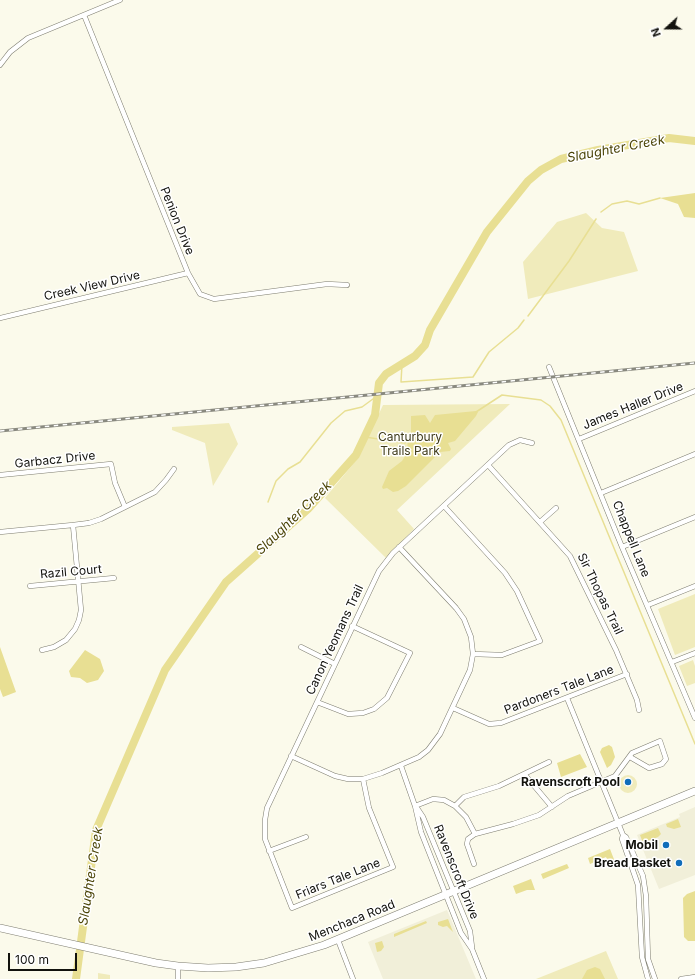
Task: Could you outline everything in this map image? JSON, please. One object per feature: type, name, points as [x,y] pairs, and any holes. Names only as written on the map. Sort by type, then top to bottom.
[{"type":"main road","name":"Menchaca Road","points":[[0,928],[178,966],[215,968],[264,963],[304,952],[338,940],[454,890],[695,791]]},
{"type":"street","points":[[0,65],[10,52],[28,38],[120,0]]},
{"type":"street","name":"Penion Drive","points":[[84,15],[188,273],[194,287],[200,294],[214,299],[327,284],[347,284]]},
{"type":"street","name":"Creek View Drive","points":[[0,318],[188,273]]},
{"type":"street","name":"Chappell Lane","points":[[549,367],[622,547],[695,718]]},
{"type":"street","name":"James Haller Drive","points":[[579,439],[695,391]]},
{"type":"street","name":"Canon Yeomans Trail","points":[[292,908],[269,851],[265,833],[266,814],[291,756],[379,571],[399,547],[514,442],[524,440],[532,443]]},
{"type":"street","points":[[601,493],[695,454]]},
{"type":"street","name":"Garbacz Drive","points":[[0,475],[112,464],[114,483],[125,508]]},
{"type":"street","name":"Sir Thopas Trail","points":[[488,465],[570,556],[627,674],[639,710]]},
{"type":"street","points":[[0,532],[94,522],[155,492],[174,469]]},
{"type":"street","points":[[444,506],[505,573],[517,591],[540,641],[502,656],[473,654]]},
{"type":"street","points":[[540,522],[556,508]]},
{"type":"street","points":[[622,547],[695,517]]},
{"type":"street","points":[[42,650],[59,645],[75,629],[80,610],[73,525]]},
{"type":"street","points":[[291,756],[335,776],[348,779],[363,779],[401,766],[419,757],[432,746],[440,734],[470,670],[473,654],[469,630],[460,613],[399,547]]},
{"type":"street","name":"Razil Court","points":[[30,586],[114,578]]},
{"type":"street","points":[[648,605],[695,586]]},
{"type":"street","points":[[317,702],[348,714],[363,713],[374,709],[387,698],[410,653],[352,626]]},
{"type":"street","points":[[301,648],[335,664]]},
{"type":"street","points":[[672,662],[695,653]]},
{"type":"street","name":"Pardoners Tale Lane","points":[[453,708],[489,724],[501,724],[627,674]]},
{"type":"street","points":[[567,698],[645,885],[648,959],[655,979]]},
{"type":"street","points":[[474,864],[467,844],[468,840],[475,834],[520,822],[539,815],[568,796],[615,776],[630,757],[635,751],[660,741],[666,759],[662,764],[649,768],[630,757]]},
{"type":"street","points":[[455,806],[464,797],[499,786],[525,775],[533,769],[549,762]]},
{"type":"street","name":"Ravenscroft Drive","points":[[401,766],[415,806],[421,832],[461,933],[472,949],[484,979]]},
{"type":"street","points":[[525,775],[552,807]]},
{"type":"street","name":"Friars Tale Lane","points":[[292,908],[393,867],[369,808],[363,779]]},
{"type":"street","points":[[415,806],[436,798],[444,800],[455,806],[466,817],[475,834]]},
{"type":"street","name":"Ravenscroft Drive","points":[[415,806],[423,817],[454,890],[470,931],[472,949]]},
{"type":"street","points":[[623,835],[622,839],[638,885],[642,956],[648,979]]},
{"type":"street","points":[[269,851],[306,837]]},
{"type":"street","points":[[338,940],[353,979]]},
{"type":"street","points":[[178,966],[178,979]]},
{"type":"street","points":[[681,979],[695,977]]},
{"type":"shaded area","points":[[695,193],[695,218],[684,217],[678,204],[660,198]]},
{"type":"shaded area","points":[[478,412],[476,416],[455,441],[448,443],[451,449],[450,451],[440,452],[406,486],[398,491],[393,492],[387,488],[383,489],[382,487],[389,471],[402,461],[407,453],[408,435],[411,433],[411,416],[425,415],[430,423],[435,415]]},
{"type":"shaded area","points":[[0,647],[16,692],[3,697],[0,689]]},
{"type":"shaded area","points":[[85,650],[100,659],[104,671],[98,680],[87,683],[80,678],[71,677],[69,671]]},
{"type":"shaded area","points":[[609,745],[612,747],[615,757],[611,765],[607,768],[600,752],[602,748]]},
{"type":"shaded area","points":[[580,754],[587,767],[561,777],[557,763]]},
{"type":"shaded area","points":[[695,807],[695,875],[659,889],[637,835],[680,817],[679,814]]},
{"type":"shaded area","points":[[678,819],[681,827],[674,829],[667,827],[666,824]]},
{"type":"shaded area","points":[[658,828],[661,834],[658,837],[643,843],[640,835]]},
{"type":"shaded area","points":[[610,849],[615,862],[609,865],[606,857],[590,864],[588,858]]},
{"type":"shaded area","points":[[567,864],[569,868],[543,879],[541,874]]},
{"type":"shaded area","points":[[531,879],[535,890],[527,890],[516,894],[513,886]]},
{"type":"shaded area","points":[[695,891],[695,941],[688,941],[684,937],[683,898],[687,894]]},
{"type":"shaded area","points":[[447,910],[476,979],[383,979],[368,942]]},
{"type":"shaded area","points":[[448,919],[453,932],[447,926],[443,927],[438,925],[438,922]]},
{"type":"shaded area","points":[[426,921],[427,923],[394,937],[394,934]]},
{"type":"shaded area","points":[[382,941],[384,947],[381,951],[377,952],[375,943]]},
{"type":"shaded area","points":[[595,967],[600,969],[605,979],[582,979],[587,970]]},
{"type":"green space","points":[[586,213],[602,228],[624,232],[638,271],[528,299],[523,262],[557,222]]},
{"type":"green space","name":"Canturbury Trails Park","points":[[510,404],[397,510],[414,529],[386,558],[325,498],[359,457],[383,405]]},
{"type":"green space","points":[[229,423],[238,444],[213,486],[205,443],[172,430],[172,427]]},
{"type":"green space","points":[[695,594],[695,647],[675,655],[658,609]]},
{"type":"green space","points":[[693,660],[695,666],[695,683],[687,686],[679,666]]},
{"type":"green space","points":[[628,775],[634,778],[637,784],[634,790],[628,793],[622,790],[619,784],[622,778]]},
{"type":"green space","points":[[606,951],[618,979],[536,979]]},
{"type":"green space","points":[[98,973],[110,975],[110,979],[98,979]]},
{"type":"waterway","name":"Slaughter Creek","points":[[76,979],[96,830],[165,670],[226,582],[308,509],[356,455],[375,415],[379,383],[386,374],[415,356],[425,345],[430,330],[487,232],[528,181],[541,170],[561,159],[598,150],[669,138],[695,141]]},
{"type":"waterway","points":[[601,212],[612,204],[627,201],[639,204],[660,198]]},
{"type":"waterway","points":[[528,316],[569,261],[596,219]]},
{"type":"waterway","points":[[402,364],[401,382],[473,377],[489,352],[518,328],[524,320]]},
{"type":"waterway","points":[[476,412],[502,395],[541,400],[550,406],[561,420],[695,744]]},
{"type":"waterway","points":[[268,502],[276,481],[288,469],[300,462],[331,423],[345,411],[362,407],[377,396]]},
{"type":"waterway","points":[[365,437],[405,443]]},
{"type":"railway","points":[[0,431],[695,363]]},
{"type":"place","name":"Ravenscroft Pool","points":[[628,782]]},
{"type":"place","name":"Mobil","points":[[666,845]]},
{"type":"place","name":"Bread Basket","points":[[679,863]]}]
